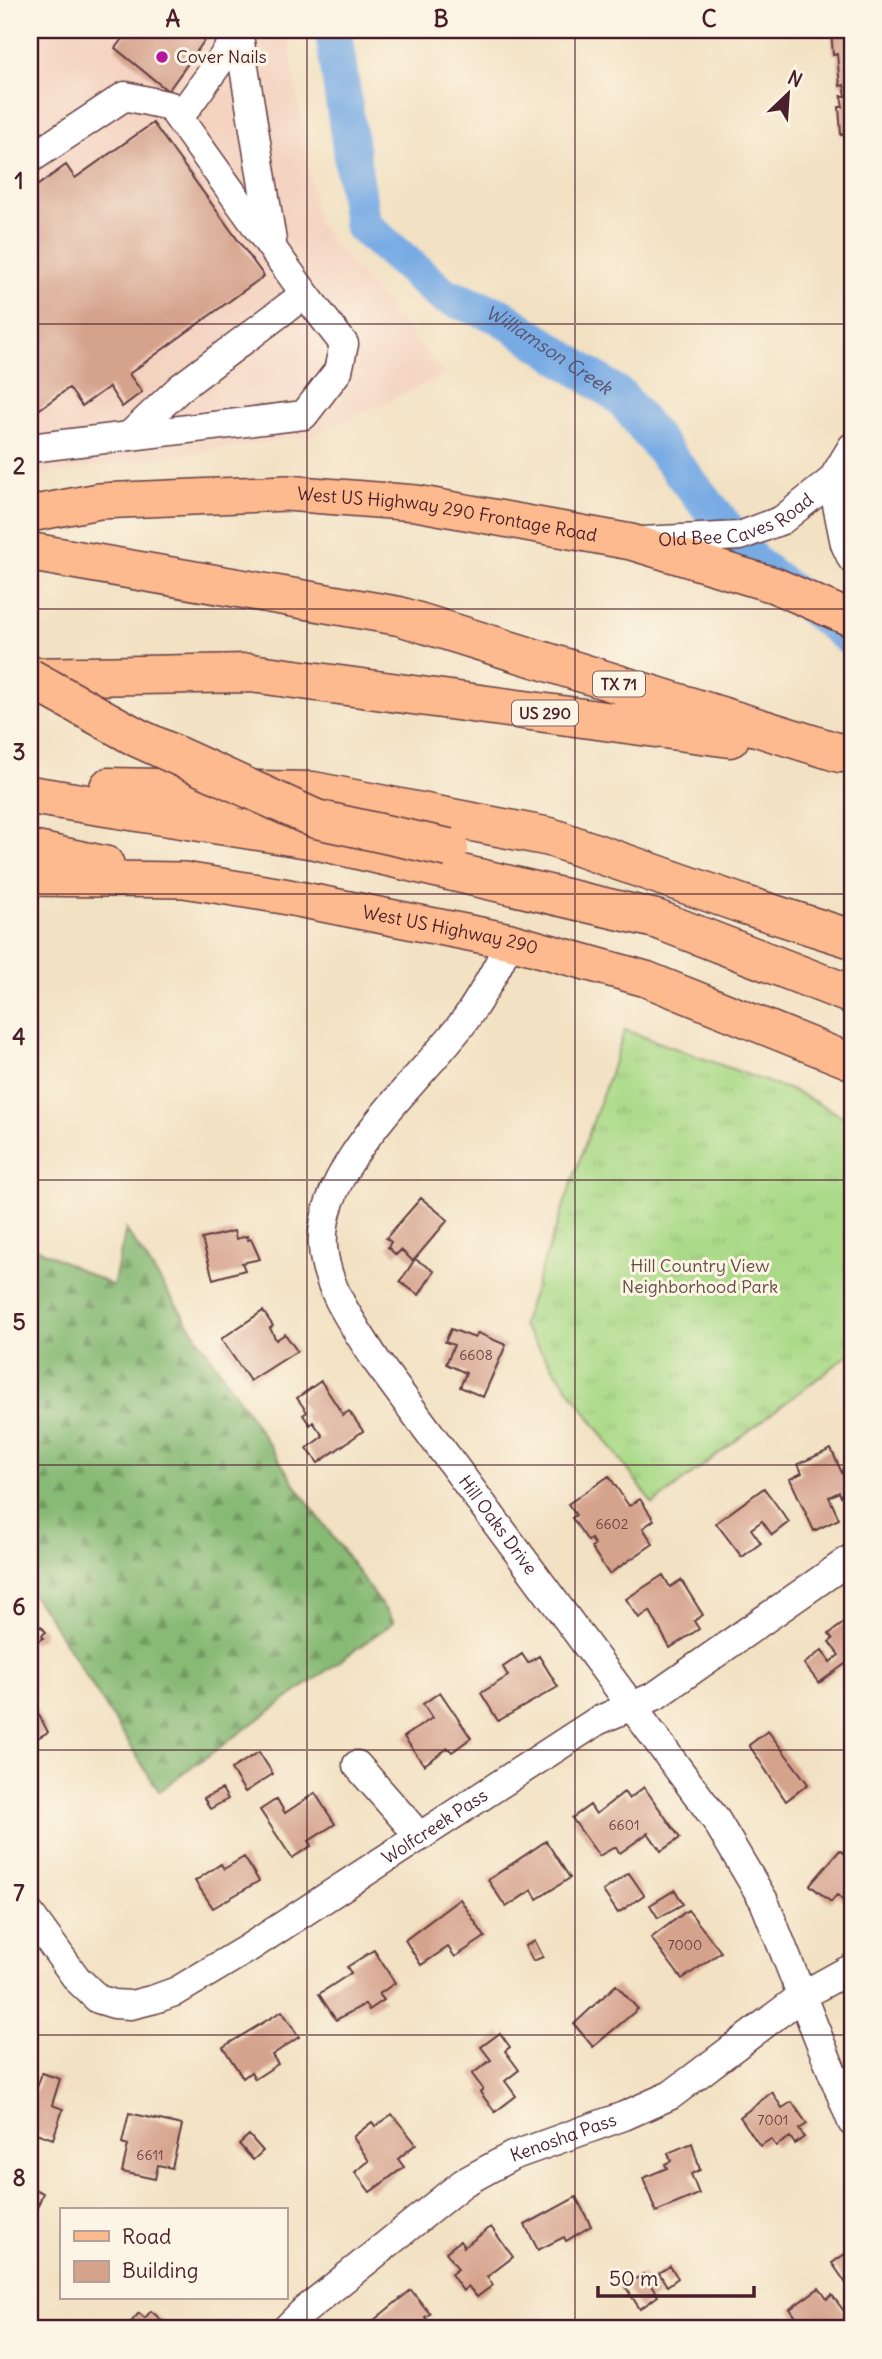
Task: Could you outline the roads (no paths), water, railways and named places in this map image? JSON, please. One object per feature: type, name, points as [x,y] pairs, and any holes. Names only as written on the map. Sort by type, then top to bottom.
[{"type":"highway","name":"TX 71","points":[[30,552],[399,616],[846,755]]},
{"type":"highway","name":"US 290","points":[[30,678],[251,673],[846,755]]},
{"type":"highway","points":[[30,678],[138,738],[316,819],[449,848],[741,904]]},
{"type":"highway","points":[[30,786],[313,791],[550,837],[741,904],[852,939]]},
{"type":"highway","points":[[30,795],[315,840],[656,919],[852,995]]},
{"type":"main road","name":"West US Highway 290 Frontage Road","points":[[30,514],[99,501],[286,492],[416,503],[631,542],[774,585],[852,619]]},
{"type":"main road","points":[[30,508],[99,501]]},
{"type":"main road","points":[[30,848],[184,880]]},
{"type":"main road","name":"West US Highway 290","points":[[30,878],[184,880],[283,896],[510,941],[646,979],[852,1062]]},
{"type":"street","points":[[179,118],[239,33]]},
{"type":"street","points":[[239,33],[272,246]]},
{"type":"street","points":[[30,159],[125,96],[170,106],[304,294],[344,344],[338,371],[304,415],[30,448]]},
{"type":"street","points":[[129,436],[180,388],[304,294]]},
{"type":"street","name":"Old Bee Caves Road","points":[[631,542],[740,536],[782,520],[832,480],[852,447]]},
{"type":"street","name":"Old Bee Caves Road","points":[[832,480],[845,544],[852,559]]},
{"type":"street","name":"Hill Oaks Drive","points":[[510,941],[465,1020],[373,1126],[357,1152],[331,1201],[323,1228],[323,1247],[337,1295],[377,1362],[716,1820],[764,1901],[852,2122]]},
{"type":"street","name":"Wolfcreek Pass","points":[[30,1914],[77,1979],[98,1999],[114,2004],[131,2004],[177,1991],[597,1721],[655,1696],[852,1558]]},
{"type":"street","points":[[357,1765],[420,1837]]},
{"type":"street","name":"Kenosha Pass","points":[[286,2329],[304,2311],[463,2183],[512,2156],[671,2095],[803,1995],[852,1968]]},
{"type":"waterway","name":"Williamson Creek","points":[[333,30],[362,225],[443,295],[500,316],[621,397],[753,562],[852,639]]},
{"type":"place","name":"Cover Nails","points":[[162,57]]},
{"type":"park label","name":"Hill Country View Neighborhood Park","points":[[700,1276]]}]
